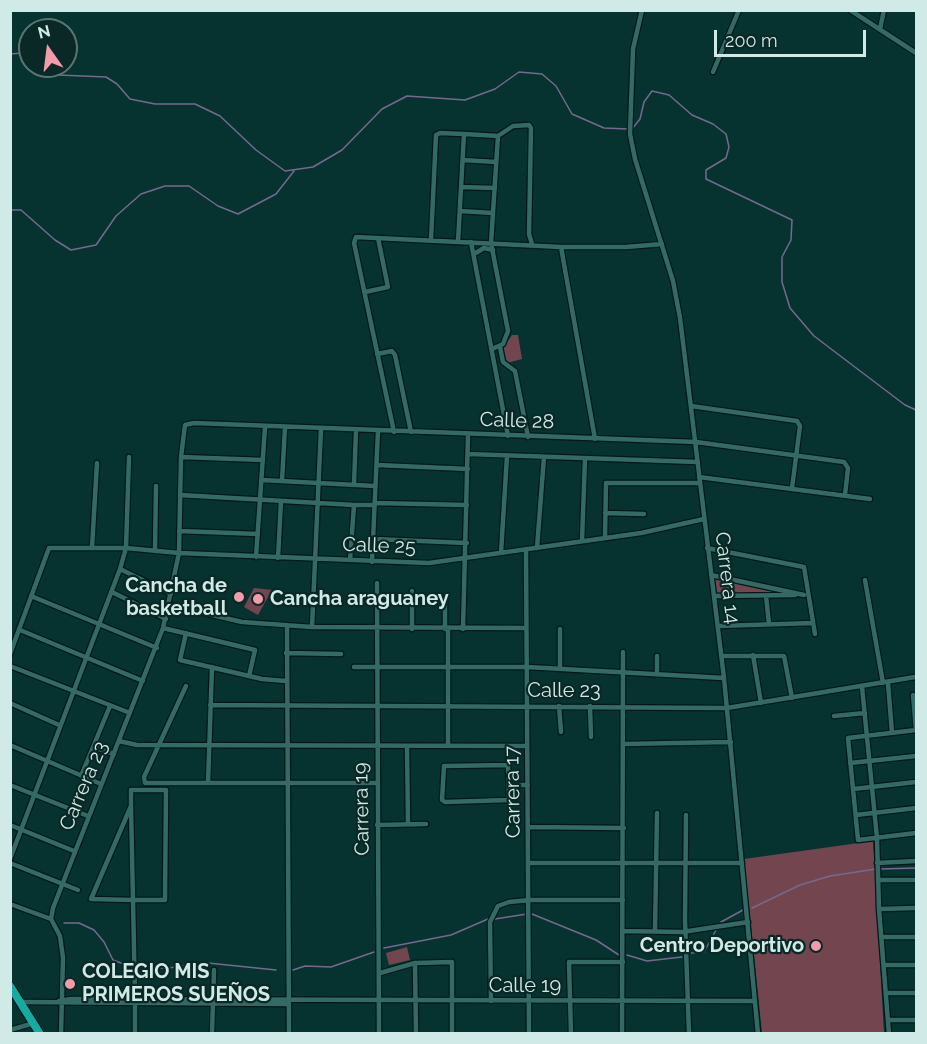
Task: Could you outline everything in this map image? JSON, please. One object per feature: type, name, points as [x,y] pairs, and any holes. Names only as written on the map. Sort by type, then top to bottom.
[{"type":"main road","points":[[10,986],[40,1034]]},
{"type":"street","name":"Carrera 14","points":[[642,10],[633,49],[630,134],[635,159],[662,244],[680,318],[722,656],[758,1034]]},
{"type":"street","points":[[712,72],[739,10]]},
{"type":"street","points":[[850,10],[916,52]]},
{"type":"street","points":[[863,19],[865,10]]},
{"type":"street","points":[[880,29],[884,10]]},
{"type":"street","points":[[492,349],[500,347],[505,342],[508,331],[491,243],[498,136],[502,131],[520,124],[529,125],[532,131],[529,234],[532,244]]},
{"type":"street","points":[[431,240],[436,135],[440,133],[498,136]]},
{"type":"street","points":[[458,242],[464,134]]},
{"type":"street","points":[[463,160],[496,162]]},
{"type":"street","points":[[461,187],[495,188]]},
{"type":"street","points":[[460,211],[493,213]]},
{"type":"street","points":[[394,432],[354,239],[361,236],[561,247],[626,247],[662,244]]},
{"type":"street","points":[[365,291],[388,287],[378,237]]},
{"type":"street","points":[[471,242],[508,436]]},
{"type":"street","points":[[561,247],[595,439]]},
{"type":"street","points":[[474,254],[484,248],[493,250]]},
{"type":"street","points":[[500,347],[505,364]]},
{"type":"street","points":[[377,354],[392,351],[395,355],[411,432]]},
{"type":"street","points":[[497,373],[505,364]]},
{"type":"street","points":[[505,364],[511,365],[515,371],[528,437]]},
{"type":"street","points":[[691,406],[799,423],[792,488]]},
{"type":"street","name":"Calle 28","points":[[185,425],[194,423],[696,442],[846,463],[848,468],[845,495]]},
{"type":"street","name":"Carrera 23","points":[[51,919],[87,816],[157,648],[166,619],[179,553],[181,457],[185,425]]},
{"type":"street","points":[[256,557],[265,427]]},
{"type":"street","points":[[282,481],[285,427]]},
{"type":"street","points":[[312,627],[321,429]]},
{"type":"street","points":[[354,484],[356,430]]},
{"type":"street","points":[[372,562],[378,431]]},
{"type":"street","points":[[463,628],[467,543],[468,434]]},
{"type":"street","points":[[468,454],[698,462]]},
{"type":"street","points":[[501,553],[507,456]]},
{"type":"street","points":[[78,890],[10,861],[59,725],[112,592],[126,548],[129,457]]},
{"type":"street","points":[[181,457],[263,460]]},
{"type":"street","points":[[537,548],[544,458]]},
{"type":"street","points":[[582,541],[585,459]]},
{"type":"street","points":[[92,548],[97,463]]},
{"type":"street","points":[[377,465],[468,469]]},
{"type":"street","points":[[262,480],[375,486]]},
{"type":"street","points":[[605,538],[606,483],[700,480],[792,488],[870,499]]},
{"type":"street","points":[[155,551],[156,486]]},
{"type":"street","points":[[180,495],[354,505],[374,505],[375,503],[467,505]]},
{"type":"street","points":[[279,558],[281,501]]},
{"type":"street","points":[[350,560],[354,505]]},
{"type":"street","points":[[605,513],[644,514]]},
{"type":"street","name":"Calle 25","points":[[31,596],[49,548],[126,548],[256,557],[429,563],[605,538],[704,519]]},
{"type":"street","points":[[179,531],[258,534]]},
{"type":"street","points":[[374,539],[467,543]]},
{"type":"street","points":[[707,548],[804,567],[806,595],[815,634]]},
{"type":"street","name":"Carrera 17","points":[[526,549],[530,1034]]},
{"type":"street","points":[[120,568],[171,594]]},
{"type":"street","points":[[711,575],[806,595]]},
{"type":"street","points":[[865,580],[886,683],[892,733]]},
{"type":"street","name":"Carrera 19","points":[[377,583],[379,1034]]},
{"type":"street","points":[[412,591],[412,629]]},
{"type":"street","points":[[112,592],[166,619]]},
{"type":"street","points":[[714,596],[806,595]]},
{"type":"street","points":[[10,654],[31,596],[157,648]]},
{"type":"street","points":[[766,596],[769,624]]},
{"type":"street","points":[[445,598],[448,746]]},
{"type":"street","points":[[170,604],[242,622],[312,627],[526,628]]},
{"type":"street","points":[[718,626],[813,623]]},
{"type":"street","points":[[287,625],[286,745],[290,1002],[288,1034]]},
{"type":"street","points":[[163,628],[255,650],[249,676]]},
{"type":"street","points":[[560,629],[560,669]]},
{"type":"street","points":[[20,630],[143,681]]},
{"type":"street","points":[[186,633],[180,660],[249,676],[286,681]]},
{"type":"street","points":[[286,652],[341,654]]},
{"type":"street","points":[[622,1034],[623,652]]},
{"type":"street","points":[[753,655],[761,703]]},
{"type":"street","points":[[657,656],[657,674]]},
{"type":"street","points":[[722,656],[784,656],[792,698]]},
{"type":"street","points":[[10,666],[130,713]]},
{"type":"street","points":[[208,783],[212,667]]},
{"type":"street","points":[[354,667],[527,667],[724,678]]},
{"type":"street","name":"Calle 23","points":[[210,705],[727,708],[915,677]]},
{"type":"street","points":[[186,686],[144,781],[149,784],[377,783]]},
{"type":"street","points":[[862,687],[878,838],[879,909],[889,1034]]},
{"type":"street","points":[[913,695],[916,730],[848,738],[858,840],[916,833]]},
{"type":"street","points":[[10,703],[59,725]]},
{"type":"street","points":[[81,776],[110,706]]},
{"type":"street","points":[[560,706],[561,732]]},
{"type":"street","points":[[590,706],[591,737]]},
{"type":"street","points":[[834,716],[865,713]]},
{"type":"street","points":[[119,741],[130,745],[527,746]]},
{"type":"street","points":[[624,744],[731,742]]},
{"type":"street","points":[[10,745],[101,784]]},
{"type":"street","points":[[93,745],[114,754]]},
{"type":"street","points":[[407,746],[408,824]]},
{"type":"street","points":[[850,763],[916,756]]},
{"type":"street","points":[[446,765],[508,765],[510,785],[509,800],[445,802],[442,800],[442,768],[446,765]]},
{"type":"street","points":[[853,789],[916,782]]},
{"type":"street","points":[[10,785],[87,816]]},
{"type":"street","points":[[510,785],[528,785]]},
{"type":"street","points":[[131,806],[91,899],[133,900],[165,900],[166,790],[131,790],[131,806],[133,900],[135,1002],[135,1034]]},
{"type":"street","points":[[856,814],[916,808]]},
{"type":"street","points":[[655,932],[657,813]]},
{"type":"street","points":[[686,815],[684,863],[689,1034]]},
{"type":"street","points":[[377,825],[426,824]]},
{"type":"street","points":[[10,825],[74,851]]},
{"type":"street","points":[[529,827],[624,828]]},
{"type":"street","points":[[877,863],[916,861]]},
{"type":"street","points":[[529,863],[742,863]]},
{"type":"street","points":[[878,879],[916,880]]},
{"type":"street","points":[[491,1001],[490,922],[498,906],[509,902],[530,900],[623,900]]},
{"type":"street","points":[[10,904],[51,919],[60,936],[61,1034]]},
{"type":"street","points":[[879,909],[916,909]]},
{"type":"street","points":[[623,931],[686,930],[748,922]]},
{"type":"street","points":[[881,937],[916,937]]},
{"type":"street","points":[[380,973],[415,963],[452,962],[452,1034]]},
{"type":"street","points":[[571,1034],[569,962],[623,962]]},
{"type":"street","points":[[415,963],[416,1034]]},
{"type":"street","points":[[884,965],[916,965]]},
{"type":"street","points":[[212,1034],[214,970]]},
{"type":"street","points":[[887,993],[916,993]]},
{"type":"street","name":"Calle 19","points":[[21,1002],[755,1001]]},
{"type":"street","points":[[889,1020],[916,1020]]},
{"type":"street","points":[[10,1030],[34,1023]]},
{"type":"shaded area","points":[[512,335],[518,335],[522,359],[507,363],[503,348]]},
{"type":"shaded area","points":[[713,577],[785,592],[785,594],[715,595]]},
{"type":"shaded area","name":"Cancha araguaney","points":[[254,588],[272,590],[258,615],[244,607]]},
{"type":"shaded area","name":"Centro Deportivo","points":[[873,841],[884,1033],[762,1033],[744,859]]},
{"type":"shaded area","points":[[407,947],[410,960],[389,965],[386,953]]},
{"type":"waterway","points":[[10,54],[18,53]]},
{"type":"waterway","points":[[78,76],[106,77],[117,84],[130,99],[155,104],[195,104],[220,116],[256,150],[285,171],[313,167],[342,150],[382,109],[407,96],[465,100],[495,89],[519,72],[542,74],[556,86],[572,114],[604,128],[628,129]]},
{"type":"waterway","points":[[632,129],[640,119],[644,102],[652,91],[669,95],[692,115],[713,124],[726,134],[729,147],[726,158],[706,170],[706,179],[792,220],[791,240],[782,257],[782,282],[790,308],[814,336],[905,405],[916,410]]},
{"type":"waterway","points":[[10,210],[21,210],[55,240],[71,250],[96,245],[116,216],[141,194],[165,186],[189,186],[218,206],[238,214],[276,194],[294,171]]},
{"type":"waterway","points":[[880,869],[916,868]]},
{"type":"waterway","points":[[752,908],[800,885],[830,876],[876,869]]},
{"type":"waterway","points":[[721,922],[743,910]]},
{"type":"waterway","points":[[495,919],[527,914]]},
{"type":"waterway","points":[[532,914],[596,940],[619,955]]},
{"type":"waterway","points":[[384,948],[451,935],[488,919]]},
{"type":"waterway","points":[[64,923],[79,923],[94,930],[104,942],[113,960],[129,966]]},
{"type":"waterway","points":[[691,953],[704,952],[716,930]]},
{"type":"waterway","points":[[293,970],[305,966],[331,967],[374,952]]},
{"type":"waterway","points":[[627,955],[647,961],[682,957]]},
{"type":"waterway","points":[[142,968],[168,968],[208,963],[276,970]]},
{"type":"place","name":"Cancha de basketball","points":[[239,597]]},
{"type":"place","name":"Cancha araguaney","points":[[258,599]]},
{"type":"place","name":"Centro Deportivo","points":[[816,946]]},
{"type":"place","name":"COLEGIO MIS PRIMEROS SUEÑOS","points":[[70,984]]}]
